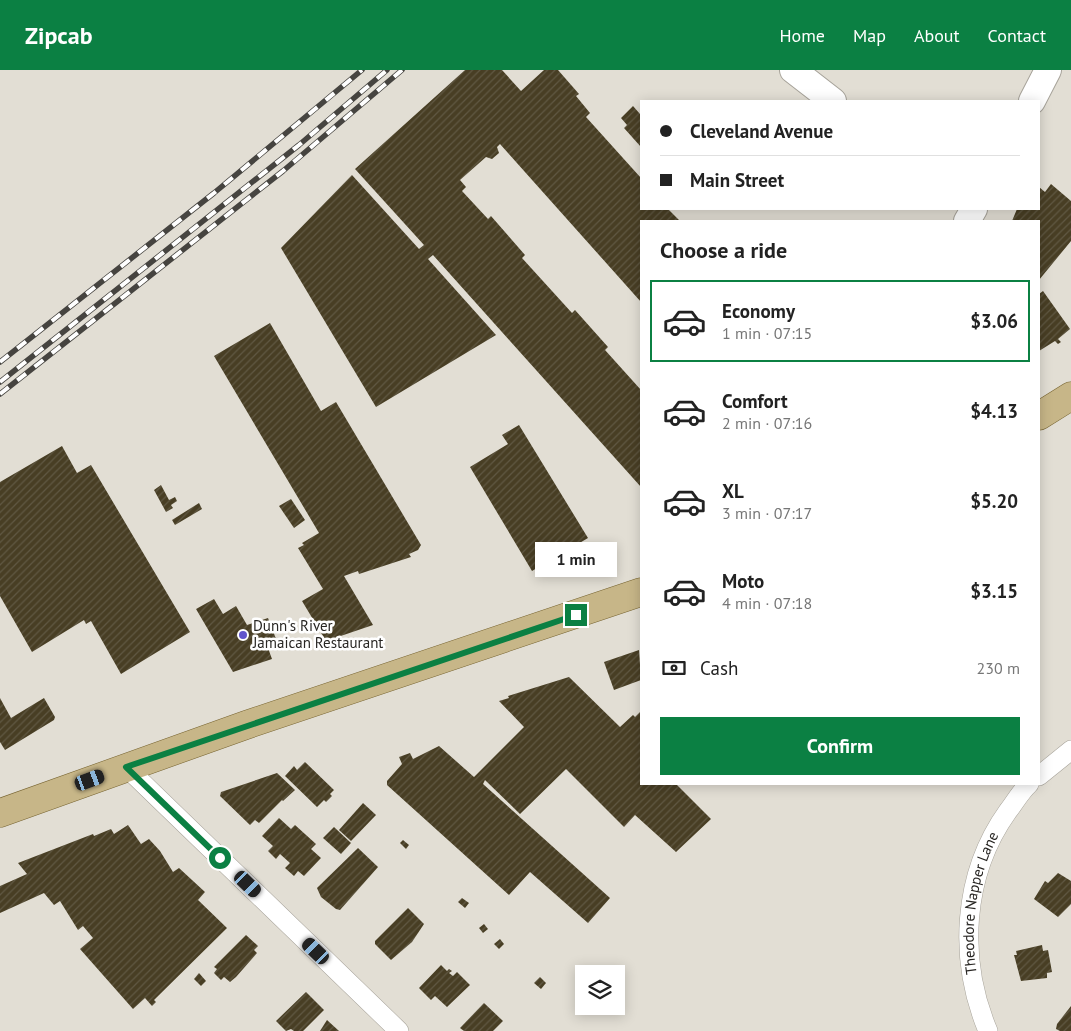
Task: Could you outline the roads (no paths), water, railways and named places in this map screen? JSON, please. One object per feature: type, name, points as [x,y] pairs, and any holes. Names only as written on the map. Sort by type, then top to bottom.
[{"type":"main road","points":[[793,70],[832,100]]},
{"type":"main road","points":[[1033,100],[1048,70]]},
{"type":"main road","points":[[1040,415],[1071,396]]},
{"type":"main road","points":[[0,813],[126,767],[640,592]]},
{"type":"street","points":[[1040,775],[1071,750]]},
{"type":"street","points":[[126,767],[399,1031]]},
{"type":"street","name":"Theodore Napper Lane","points":[[988,1031],[977,1005],[968,956],[974,888],[984,854],[997,827],[1028,785]]},
{"type":"railway","points":[[0,362],[214,193],[362,70]]},
{"type":"railway","points":[[0,382],[299,145],[387,70]]},
{"type":"railway","points":[[0,394],[283,171],[402,70]]},
{"type":"place","name":"Dunn's River Jamaican Restaurant","points":[[243,635]]}]
